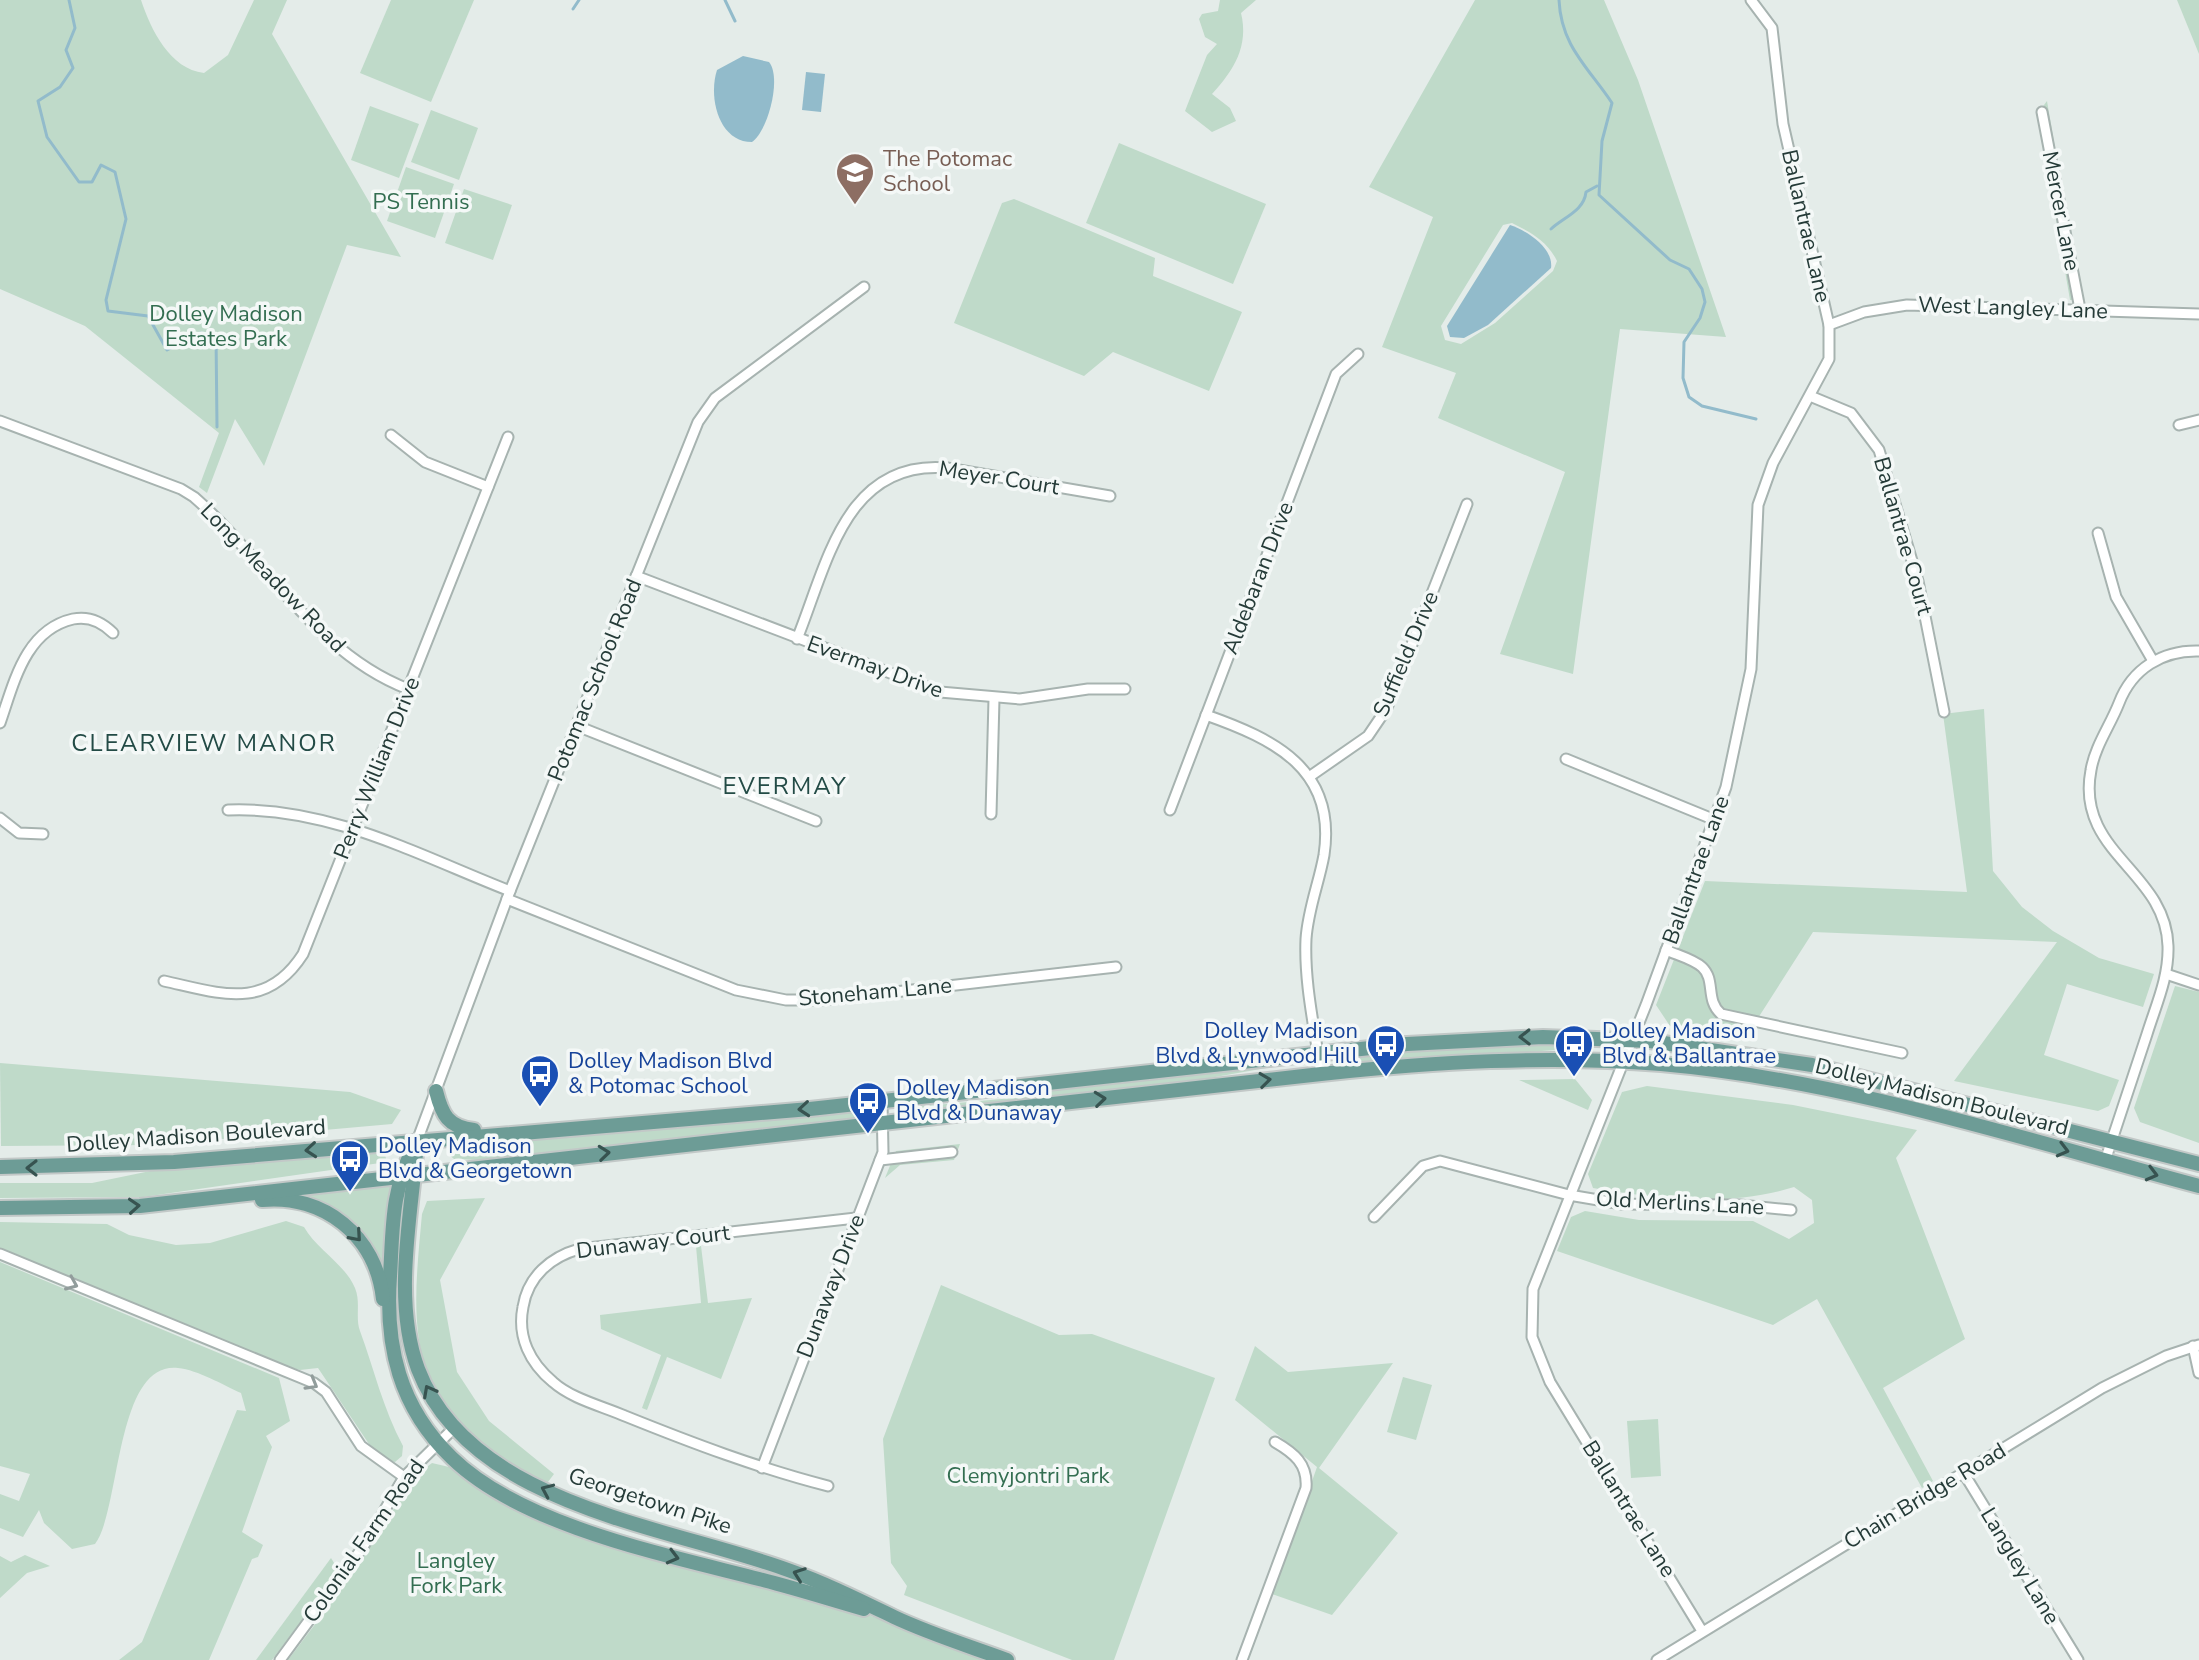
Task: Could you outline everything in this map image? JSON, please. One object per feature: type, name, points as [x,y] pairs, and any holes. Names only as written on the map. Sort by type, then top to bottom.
[{"type":"main road","name":"Dolley Madison Boulevard","points":[[0,1167],[127,1165],[502,1134],[882,1101],[1318,1053],[1475,1039],[1631,1040],[1713,1048],[1831,1069],[2199,1164]]},
{"type":"main road","name":"Dolley Madison Boulevard","points":[[0,1208],[92,1208],[178,1202],[1321,1074],[1490,1059],[1622,1062],[1727,1072],[1801,1084],[2199,1186]]},
{"type":"main road","points":[[436,1091],[442,1113],[452,1124],[502,1134]]},
{"type":"main road","name":"Georgetown Pike","points":[[417,1141],[406,1298],[409,1334],[422,1378],[454,1428],[498,1465],[561,1496],[789,1570],[844,1591],[895,1617]]},
{"type":"main road","name":"Georgetown Pike","points":[[417,1141],[399,1175],[388,1333],[405,1390],[438,1442],[461,1466],[491,1486],[598,1534],[895,1617],[1007,1660]]},
{"type":"main road","points":[[178,1202],[286,1199],[332,1215],[352,1231],[373,1261],[388,1333]]},
{"type":"street","name":"Ballantrae Lane","points":[[1702,1631],[1559,1398],[1536,1353],[1530,1322],[1533,1289],[1715,820],[1735,753],[1751,669],[1758,505],[1773,463],[1829,359],[1829,325],[1794,180],[1770,24],[1751,0]]},
{"type":"street","name":"Mercer Lane","points":[[2042,112],[2080,309]]},
{"type":"street","name":"Potomac School Road","points":[[417,1141],[509,895],[690,441],[715,398],[864,287]]},
{"type":"street","name":"West Langley Lane","points":[[1829,325],[1864,312],[1907,305],[2199,314]]},
{"type":"street","name":"Aldebaran Drive","points":[[1170,810],[1336,374],[1350,358],[1358,354]]},
{"type":"street","name":"Ballantrae Court","points":[[1810,396],[1851,413],[1879,450],[1918,581],[1944,712]]},
{"type":"street","points":[[2179,425],[2199,420]]},
{"type":"street","name":"Long Meadow Road","points":[[0,421],[194,497],[343,653],[373,675],[408,689]]},
{"type":"street","points":[[391,435],[425,462],[488,487]]},
{"type":"street","name":"Perry William Drive","points":[[164,981],[234,995],[261,991],[285,977],[303,954],[508,437]]},
{"type":"street","name":"Meyer Court","points":[[797,639],[844,522],[864,494],[890,477],[920,467],[947,468],[1110,496]]},
{"type":"street","name":"Suffield Drive","points":[[1309,777],[1354,748],[1373,730],[1387,708],[1467,504]]},
{"type":"street","points":[[2098,533],[2116,597],[2153,661]]},
{"type":"street","name":"Evermay Drive","points":[[636,576],[914,685],[994,699],[1088,689],[1125,689]]},
{"type":"street","points":[[1,719],[25,656],[44,634],[78,618],[100,623],[113,633]]},
{"type":"street","points":[[2105,1161],[2166,974],[2168,941],[2159,908],[2142,881],[2119,861],[2101,835],[2089,790],[2094,756],[2131,680],[2153,661],[2174,653],[2199,651]]},
{"type":"street","points":[[991,814],[994,699]]},
{"type":"street","points":[[1206,715],[1271,741],[1292,756],[1309,777],[1325,824],[1323,859],[1312,897],[1306,943],[1321,1074]]},
{"type":"street","points":[[577,726],[816,821]]},
{"type":"street","points":[[1566,759],[1715,820]]},
{"type":"street","name":"Stoneham Lane","points":[[228,810],[292,813],[352,828],[736,990],[786,1000],[824,1000],[1116,967]]},
{"type":"street","points":[[0,818],[19,833],[43,834]]},
{"type":"street","points":[[1666,950],[1702,967],[1710,981],[1710,1001],[1721,1014],[1902,1053]]},
{"type":"street","points":[[2166,974],[2199,985]]},
{"type":"street","name":"Dunaway Drive","points":[[762,1468],[880,1160],[885,1141],[882,1101]]},
{"type":"street","points":[[880,1160],[952,1152]]},
{"type":"street","name":"Old Merlins Lane","points":[[1374,1217],[1423,1166],[1440,1161],[1569,1195],[1646,1206],[1740,1205],[1791,1210]]},
{"type":"street","name":"Dunaway Court","points":[[828,1486],[762,1468],[618,1413],[555,1384],[538,1368],[525,1344],[521,1317],[529,1289],[544,1267],[579,1249],[856,1218]]},
{"type":"street","points":[[0,1254],[314,1383],[326,1392],[361,1446],[404,1477]]},
{"type":"street","points":[[2196,1346],[2199,1373]]},
{"type":"street","name":"Chain Bridge Road","points":[[1657,1660],[2102,1388],[2196,1346]]},
{"type":"street","name":"Colonial Farm Road","points":[[280,1660],[363,1547],[404,1477],[454,1428]]},
{"type":"street","points":[[1242,1660],[1306,1488],[1307,1475],[1300,1460],[1275,1442]]},
{"type":"street","name":"Langley Lane","points":[[1963,1472],[2078,1660]]},
{"type":"green space","name":"Dolley Madison Estates Park","points":[[0,0],[141,0],[156,35],[172,56],[192,70],[204,73],[228,55],[254,0],[287,0],[272,34],[401,257],[347,245],[264,466],[235,419],[207,493],[199,487],[219,433],[85,326],[0,289]]},
{"type":"green space","points":[[391,0],[474,0],[431,102],[360,73]]},
{"type":"green space","points":[[1220,0],[1256,0],[1241,13],[1243,36],[1238,57],[1212,94],[1230,108],[1236,121],[1212,132],[1185,111],[1207,55],[1217,44],[1205,37],[1199,19],[1202,14],[1218,11]]},
{"type":"green space","points":[[1475,0],[1604,0],[1638,80],[1726,337],[1620,329],[1573,674],[1500,654],[1565,472],[1438,418],[1456,373],[1382,347],[1433,217],[1369,187]],"holes":[[[1512,223],[1549,248],[1557,261],[1553,271],[1495,323],[1461,344],[1445,340],[1441,326],[1503,225]]]},
{"type":"green space","points":[[2177,0],[2199,0],[2199,54]]},
{"type":"green space","points":[[2047,101],[2081,300],[2070,300],[2038,113]]},
{"type":"green space","points":[[370,106],[419,124],[399,178],[351,160]]},
{"type":"green space","points":[[431,110],[478,128],[459,180],[411,162]]},
{"type":"green space","points":[[1119,143],[1266,204],[1233,284],[1086,223]]},
{"type":"green space","name":"PS Tennis","points":[[406,167],[454,184],[435,238],[387,221]]},
{"type":"green space","points":[[464,189],[512,205],[493,260],[445,243]]},
{"type":"green space","points":[[1014,199],[1155,258],[1153,276],[1242,312],[1209,391],[1113,352],[1084,376],[954,323],[1002,203]]},
{"type":"green space","points":[[1984,709],[1993,871],[2022,907],[2053,931],[2099,958],[2154,974],[2143,1007],[2067,984],[2044,1055],[2119,1080],[2109,1106],[2098,1111],[1954,1081],[2057,942],[1813,932],[1744,1040],[1670,1026],[1656,1005],[1705,881],[1967,892],[1943,714]]},
{"type":"green space","points":[[2175,986],[2199,992],[2199,1143],[2140,1122],[2134,1108]]},
{"type":"green space","points":[[1467,1044],[1612,1046],[1368,1063],[1343,1060],[1341,1056]]},
{"type":"green space","points":[[1307,1061],[1181,1083],[897,1112],[902,1108],[1024,1097],[1080,1085]]},
{"type":"green space","points":[[0,1063],[350,1092],[401,1110],[392,1124],[153,1145],[1,1146]]},
{"type":"green space","points":[[1575,1079],[1592,1100],[1588,1110],[1519,1080]]},
{"type":"green space","points":[[1647,1086],[1793,1105],[1917,1130],[1896,1158],[1965,1339],[1883,1388],[1933,1481],[1922,1488],[1817,1299],[1773,1325],[1557,1251],[1571,1217],[1585,1211],[1639,1220],[1753,1221],[1789,1239],[1814,1223],[1812,1200],[1794,1187],[1720,1199],[1668,1198],[1593,1188],[1588,1174],[1622,1092]]},
{"type":"green space","points":[[863,1112],[860,1118],[479,1160],[454,1159],[447,1153],[470,1147],[689,1122]]},
{"type":"green space","points":[[960,1144],[954,1160],[900,1165],[885,1178],[896,1151]]},
{"type":"green space","points":[[369,1151],[385,1155],[387,1162],[143,1197],[0,1198],[0,1183],[92,1183],[160,1169]]},
{"type":"green space","points":[[394,1182],[385,1288],[348,1222],[307,1195]]},
{"type":"green space","points":[[485,1198],[440,1280],[457,1372],[489,1421],[554,1474],[548,1482],[506,1463],[457,1423],[438,1397],[419,1341],[417,1279],[422,1214],[427,1201]]},
{"type":"green space","points":[[286,1221],[304,1227],[345,1272],[355,1288],[360,1331],[384,1403],[403,1446],[402,1456],[395,1462],[385,1460],[373,1450],[318,1368],[300,1370],[277,1364],[0,1251],[0,1222],[107,1224],[129,1235],[176,1245],[210,1243]]},
{"type":"green space","points":[[696,1246],[701,1246],[708,1303],[752,1298],[721,1379],[667,1357],[647,1410],[642,1408],[661,1355],[601,1329],[600,1315],[701,1303]]},
{"type":"green space","points":[[0,1262],[279,1378],[290,1421],[266,1436],[272,1447],[242,1532],[263,1545],[258,1557],[252,1559],[209,1660],[119,1660],[142,1642],[237,1410],[246,1411],[241,1393],[186,1369],[157,1372],[142,1388],[131,1412],[110,1501],[95,1544],[72,1549],[44,1523],[39,1510],[23,1537],[0,1528],[0,1494],[19,1501],[30,1474],[0,1466]]},
{"type":"green space","name":"Clemyjontri Park","points":[[941,1285],[1059,1335],[1092,1334],[1215,1378],[1114,1660],[1072,1660],[904,1595],[907,1586],[891,1563],[883,1439]]},
{"type":"green space","points":[[1255,1346],[1288,1372],[1393,1363],[1319,1468],[1398,1533],[1332,1615],[1272,1594],[1317,1467],[1235,1400]]},
{"type":"green space","points":[[1403,1377],[1432,1385],[1416,1440],[1387,1432]]},
{"type":"green space","points":[[1658,1419],[1661,1476],[1631,1478],[1627,1421]]},
{"type":"green space","name":"Langley Fork Park","points":[[432,1463],[449,1467],[550,1522],[842,1605],[988,1660],[288,1660],[341,1590],[415,1476]]},
{"type":"green space","points":[[25,1555],[50,1566],[27,1573],[0,1598],[0,1556],[11,1562]]},
{"type":"green space","points":[[331,1558],[339,1571],[272,1660],[256,1660]]},
{"type":"water","points":[[743,56],[769,62],[773,70],[774,91],[768,116],[752,142],[731,135],[724,127],[715,105],[717,70]]},
{"type":"water","points":[[806,72],[825,74],[821,112],[802,110]]},
{"type":"water","points":[[1510,225],[1524,231],[1544,247],[1551,268],[1488,325],[1464,338],[1450,337],[1447,326]]},
{"type":"waterway","points":[[69,0],[75,28],[66,50],[73,68],[60,87],[38,101],[47,137],[79,182],[92,182],[101,165],[115,172],[126,219],[106,300],[108,311],[148,316],[167,350],[200,333],[216,335],[217,427]]},
{"type":"waterway","points":[[573,9],[579,0]]},
{"type":"waterway","points":[[725,0],[735,21]]},
{"type":"waterway","points":[[1559,0],[1570,43],[1612,103],[1602,141],[1599,195],[1670,260],[1689,269],[1702,289],[1705,302],[1700,318],[1684,342],[1683,378],[1689,397],[1702,406],[1756,419]]},
{"type":"waterway","points":[[1551,229],[1577,209],[1586,192],[1597,186]]},
{"type":"place","name":"The Potomac School","points":[[855,206]]},
{"type":"place","name":"Dolley Madison Blvd & Lynwood Hill","points":[[1386,1078]]},
{"type":"place","name":"Dolley Madison Blvd & Ballantrae","points":[[1574,1078]]},
{"type":"place","name":"Dolley Madison Blvd & Potomac School","points":[[540,1108]]},
{"type":"place","name":"Dolley Madison Blvd & Dunaway","points":[[868,1135]]},
{"type":"place","name":"Dolley Madison Blvd & Georgetown","points":[[350,1193]]},
{"type":"district","name":"CLEARVIEW MANOR","points":[[204,743]]},
{"type":"district","name":"EVERMAY","points":[[785,786]]}]
